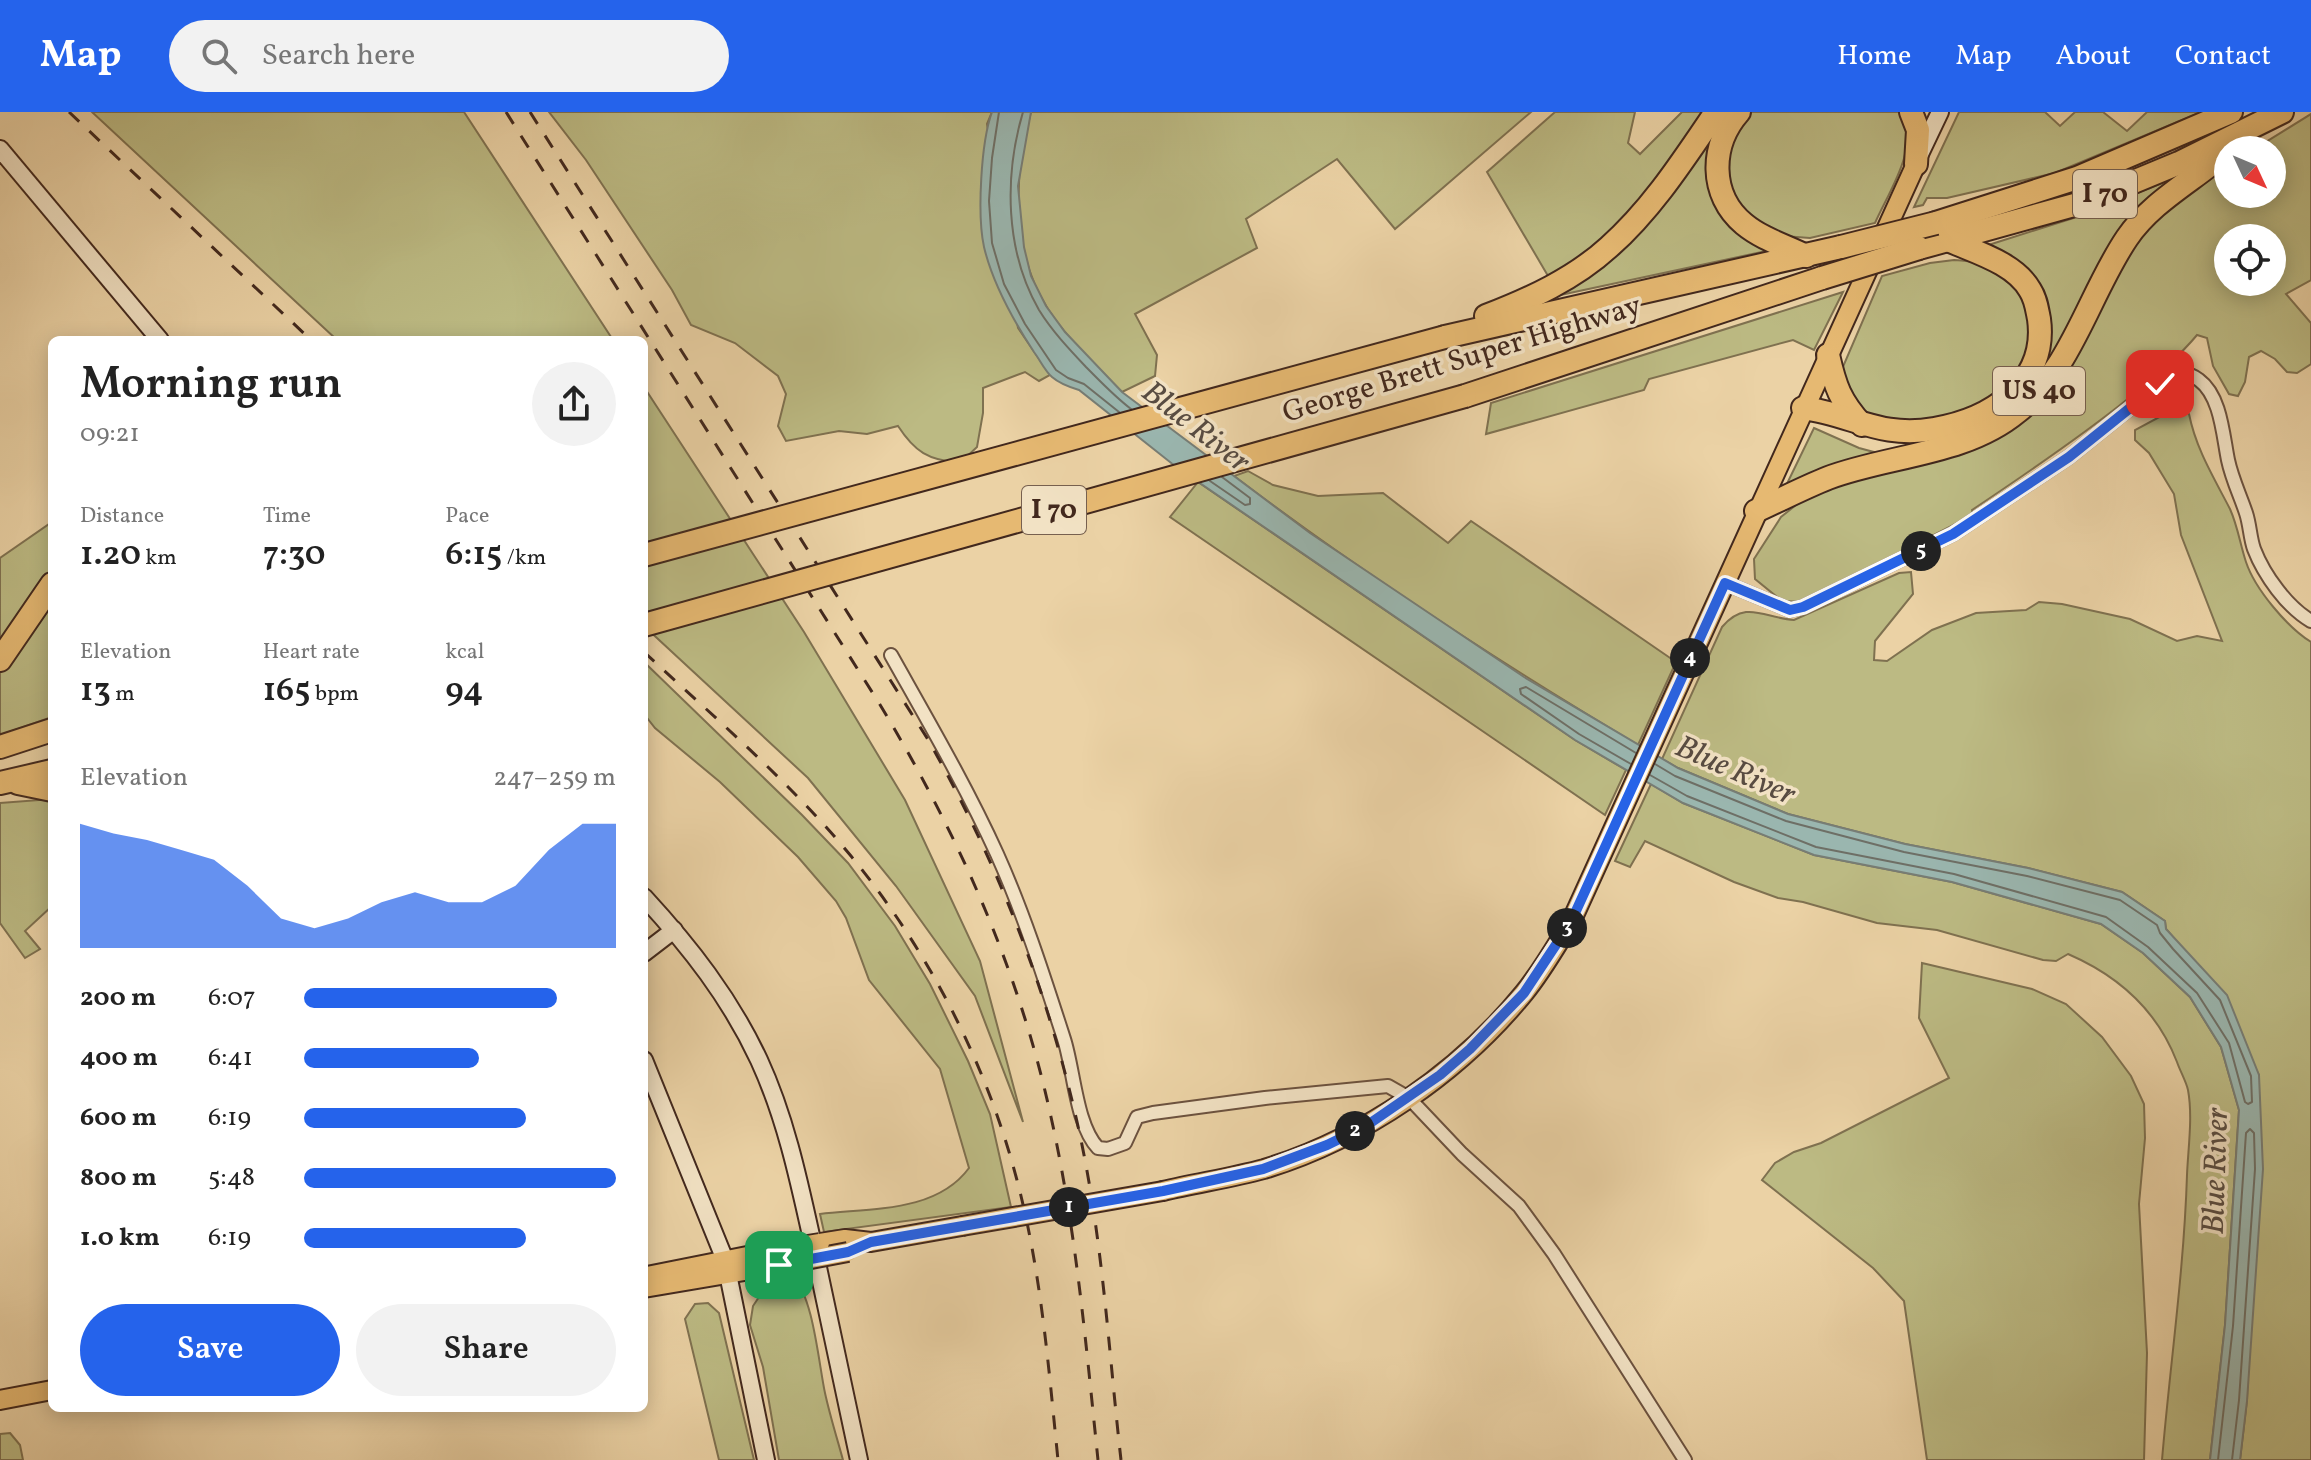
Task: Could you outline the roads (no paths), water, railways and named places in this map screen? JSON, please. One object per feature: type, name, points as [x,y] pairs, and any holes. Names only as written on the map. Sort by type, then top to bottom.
[{"type":"highway","points":[[1454,334],[1559,283],[1609,248],[1649,206],[1716,112]]},
{"type":"highway","points":[[1739,112],[1720,141],[1717,170],[1724,198],[1743,223],[1755,232],[1806,256]]},
{"type":"highway","points":[[1911,112],[1918,130],[1916,164]]},
{"type":"highway","name":"George Brett Super Highway","points":[[648,624],[1465,396],[1919,248],[1942,232],[2231,112]]},
{"type":"highway","name":"George Brett Super Highway","points":[[648,554],[1454,334],[1841,247],[1942,232],[2085,202],[2179,163],[2282,112]]},
{"type":"highway","name":"US 40","points":[[2244,136],[2254,127]]},
{"type":"highway","name":"US 40","points":[[1756,511],[1829,478],[1967,439],[1994,428],[2018,412],[2054,372],[2106,270],[2129,235],[2152,208],[2214,163]]},
{"type":"highway","points":[[1803,408],[1825,411],[1863,426],[1896,432],[1931,430],[1965,422],[1989,412],[2013,395],[2037,356],[2041,332],[2037,306],[2030,289],[2017,275],[1942,232]]},
{"type":"highway","points":[[1828,355],[1835,388],[1847,409],[1863,426]]},
{"type":"highway","points":[[1803,408],[1820,421],[1851,436],[1921,452]]},
{"type":"highway","points":[[0,660],[48,590]]},
{"type":"highway","points":[[0,747],[48,731]]},
{"type":"highway","points":[[4,782],[48,772]]},
{"type":"highway","points":[[4,782],[48,789]]},
{"type":"main road","points":[[648,1276],[726,1267],[871,1242],[1163,1191],[1263,1169],[1366,1126],[1409,1098],[1470,1049],[1524,993],[1571,922],[1940,112]]},
{"type":"main road","points":[[0,149],[157,336]]},
{"type":"main road","points":[[648,901],[696,956],[737,1018],[775,1100],[801,1189],[859,1460]]},
{"type":"main road","points":[[648,950],[674,930]]},
{"type":"main road","points":[[648,1070],[726,1267],[766,1460]]},
{"type":"main road","points":[[648,1287],[726,1267]]},
{"type":"main road","points":[[0,1400],[48,1391]]},
{"type":"street","points":[[1725,583],[1790,610],[1803,607],[1953,534],[2069,457],[2160,384],[2176,375],[2188,374],[2201,381],[2211,393],[2231,473],[2248,517],[2253,547],[2266,574],[2311,621]]},
{"type":"street","points":[[891,655],[965,788],[998,857],[1046,982],[1070,1057],[1087,1131],[1098,1148],[1108,1149],[1125,1143],[1137,1117],[1153,1113],[1388,1086],[1409,1098],[1462,1154],[1519,1206],[1554,1254],[1685,1460]]},
{"type":"water","name":"Blue River","points":[[992,112],[1031,112],[1018,186],[1024,247],[1031,276],[1046,306],[1065,332],[1122,392],[1310,533],[1524,677],[1678,768],[1788,814],[1905,844],[2028,868],[2122,892],[2165,921],[2166,929],[2227,995],[2259,1075],[2263,1169],[2240,1460],[2210,1460],[2225,1325],[2239,1110],[2221,1047],[2190,997],[2143,953],[2101,924],[1952,882],[1814,855],[1683,803],[1575,740],[1175,466],[1079,390],[1049,375],[1011,315],[984,247],[981,179]]},
{"type":"railway","points":[[69,112],[307,336]]},
{"type":"railway","points":[[506,112],[647,336]]},
{"type":"railway","points":[[530,112],[927,738],[999,883],[1038,984],[1069,1087],[1081,1140],[1100,1259],[1121,1460]]},
{"type":"railway","points":[[648,337],[879,703],[934,801],[1003,955],[1038,1062],[1060,1159],[1074,1244],[1098,1460]]},
{"type":"railway","points":[[648,656],[777,776],[851,856],[908,933],[955,1017],[993,1104],[1021,1196],[1040,1294],[1058,1460]]}]
